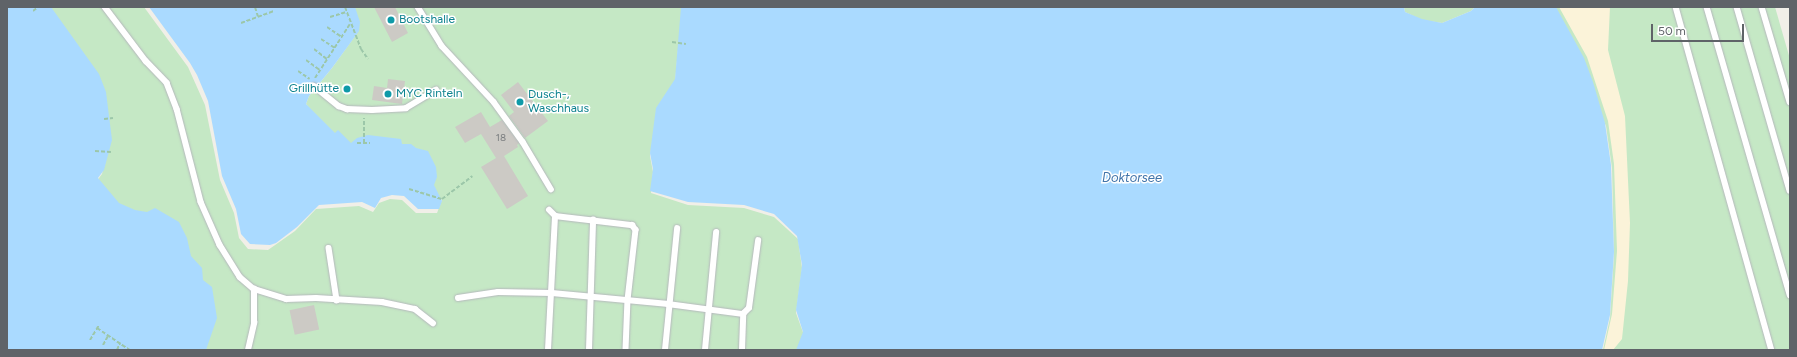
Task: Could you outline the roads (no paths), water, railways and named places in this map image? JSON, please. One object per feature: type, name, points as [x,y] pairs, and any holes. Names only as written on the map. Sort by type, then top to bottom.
[{"type":"lane","points":[[105,7],[146,61],[167,83],[177,109],[201,202],[220,245],[240,277],[254,289],[286,299],[382,302],[414,309],[433,323]]},
{"type":"lane","points":[[418,7],[442,46],[494,102],[523,142],[551,189]]},
{"type":"lane","points":[[1676,7],[1772,350]]},
{"type":"lane","points":[[1707,7],[1790,295]]},
{"type":"lane","points":[[1737,7],[1790,190]]},
{"type":"lane","points":[[1762,7],[1790,102]]},
{"type":"lane","points":[[314,86],[339,106],[347,109],[372,110],[406,108],[436,90]]},
{"type":"lane","points":[[549,210],[555,216],[632,225],[636,230],[628,300],[626,350]]},
{"type":"lane","points":[[548,350],[555,216]]},
{"type":"lane","points":[[588,350],[592,296],[593,220]]},
{"type":"lane","points":[[665,350],[668,304],[677,229]]},
{"type":"lane","points":[[705,350],[716,233]]},
{"type":"lane","points":[[742,350],[743,314],[749,308],[758,242]]},
{"type":"lane","points":[[329,248],[337,300]]},
{"type":"lane","points":[[248,350],[254,323],[254,289]]},
{"type":"lane","points":[[458,298],[498,292],[552,293],[668,304],[743,314]]},
{"type":"water","points":[[7,7],[51,7],[99,74],[106,92],[112,140],[104,170],[98,178],[119,203],[135,210],[147,212],[155,208],[179,222],[187,238],[191,256],[202,268],[203,280],[212,287],[217,318],[206,350],[7,350]]},
{"type":"water","points":[[149,7],[355,7],[360,22],[359,31],[309,96],[306,104],[335,133],[338,130],[351,143],[357,138],[368,135],[401,139],[402,144],[411,144],[416,148],[428,151],[436,167],[437,177],[434,185],[442,201],[439,209],[418,209],[404,196],[392,195],[381,198],[375,208],[362,202],[319,205],[297,227],[276,243],[270,245],[250,244],[241,234],[236,209],[222,176],[208,101],[197,75],[190,63]]},
{"type":"water","name":"Doktorsee","points":[[681,7],[1404,7],[1405,12],[1422,19],[1442,23],[1471,11],[1475,7],[1556,7],[1584,58],[1593,82],[1605,123],[1611,165],[1614,252],[1610,315],[1602,350],[796,350],[803,332],[796,310],[802,265],[797,236],[774,214],[744,205],[688,202],[650,191],[653,169],[650,153],[656,108],[675,79]]},
{"type":"place","name":"Bootshalle","points":[[391,20]]},
{"type":"place","name":"Grillhütte","points":[[347,89]]},
{"type":"place","name":"MYC Rinteln","points":[[388,94]]},
{"type":"place","name":"Dusch-, Waschhaus","points":[[520,102]]}]
